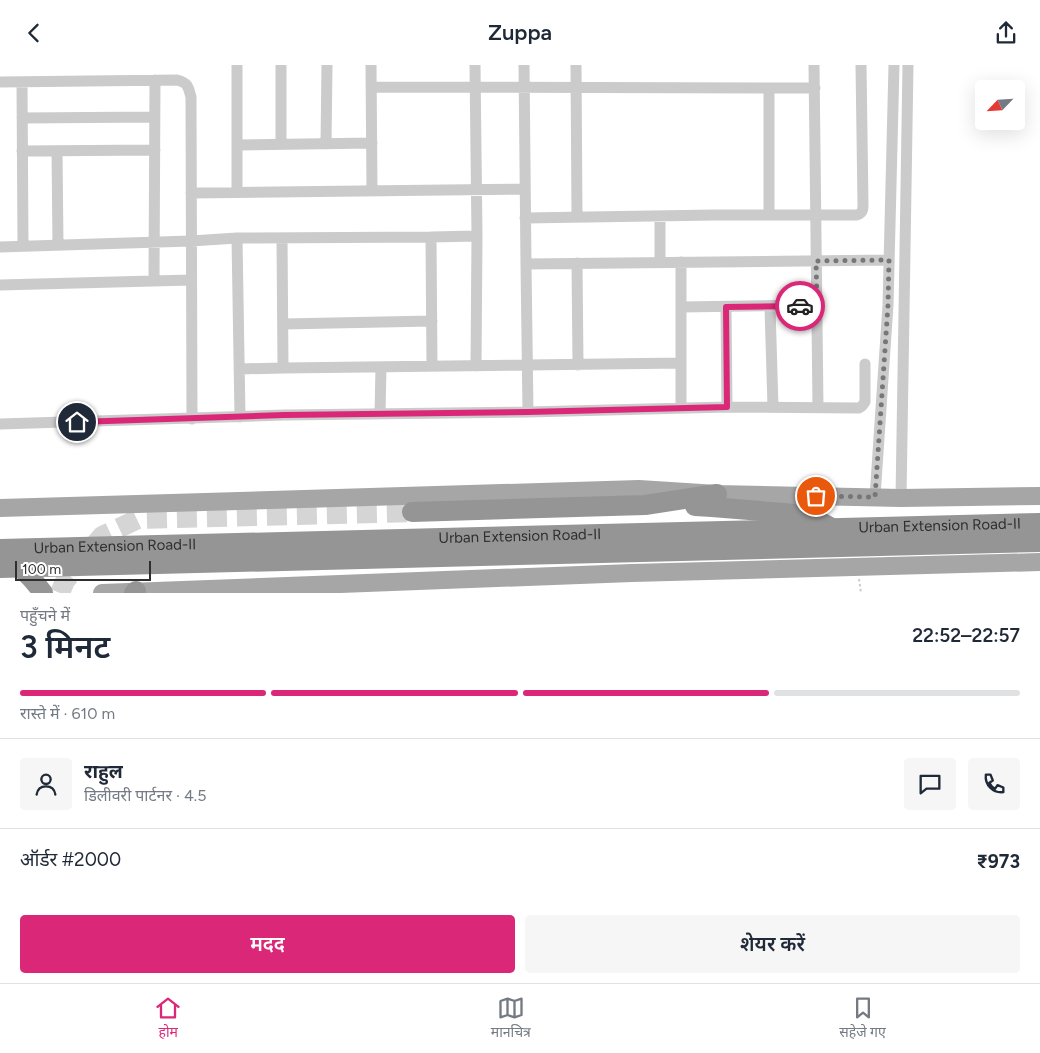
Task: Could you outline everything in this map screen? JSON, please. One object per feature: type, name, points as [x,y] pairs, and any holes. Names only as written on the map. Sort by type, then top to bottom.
[{"type":"highway","points":[[645,505],[717,494]]},
{"type":"highway","points":[[412,512],[645,505],[712,507],[808,515],[833,529]]},
{"type":"highway","name":"Urban Extension Road-II","points":[[0,551],[1040,523]]},
{"type":"highway","name":"Urban Extension Road-II","points":[[0,568],[1040,542]]},
{"type":"highway","points":[[0,551],[34,581],[43,593]]},
{"type":"main road","points":[[0,508],[639,489],[717,494],[901,498],[1040,496]]},
{"type":"main road","points":[[102,593],[642,573],[1040,562]]},
{"type":"street","points":[[237,65],[237,192]]},
{"type":"street","points":[[281,65],[281,144]]},
{"type":"street","points":[[326,144],[327,65]]},
{"type":"street","points":[[371,65],[372,191]]},
{"type":"street","points":[[475,65],[476,366]]},
{"type":"street","points":[[524,65],[528,412]]},
{"type":"street","points":[[576,65],[577,217]]},
{"type":"street","points":[[814,65],[818,407]]},
{"type":"street","points":[[525,218],[769,215],[852,216],[861,213],[863,211],[862,65]]},
{"type":"street","points":[[875,497],[888,305],[894,65]]},
{"type":"street","points":[[901,498],[908,65]]},
{"type":"street","points":[[154,281],[155,80]]},
{"type":"street","points":[[0,83],[177,80],[184,82],[188,87],[191,97],[192,419]]},
{"type":"street","points":[[22,82],[23,246]]},
{"type":"street","points":[[372,87],[814,89]]},
{"type":"street","points":[[769,88],[769,215]]},
{"type":"street","points":[[22,118],[155,117]]},
{"type":"street","points":[[237,145],[372,143]]},
{"type":"street","points":[[22,151],[155,150]]},
{"type":"street","points":[[57,151],[58,245]]},
{"type":"street","points":[[191,193],[525,189]]},
{"type":"street","points":[[660,216],[660,263]]},
{"type":"street","points":[[0,247],[237,238],[477,236]]},
{"type":"street","points":[[431,237],[432,366]]},
{"type":"street","points":[[237,238],[240,417]]},
{"type":"street","points":[[282,238],[283,368]]},
{"type":"street","points":[[526,263],[889,260]]},
{"type":"street","points":[[681,262],[681,409]]},
{"type":"street","points":[[578,263],[578,365]]},
{"type":"street","points":[[0,285],[191,281]]},
{"type":"street","points":[[681,307],[817,305]]},
{"type":"street","points":[[726,307],[727,407]]},
{"type":"street","points":[[770,307],[773,407]]},
{"type":"street","points":[[283,324],[432,321]]},
{"type":"street","points":[[239,369],[681,363]]},
{"type":"street","points":[[0,424],[727,407],[859,408],[865,402],[865,364]]},
{"type":"street","points":[[380,414],[381,367]]},
{"type":"tunnel","points":[[60,593],[65,581],[102,536],[138,519],[412,512]]},
{"type":"way so far","points":[[800,306],[817,305],[816,261],[889,260],[888,305],[875,497],[816,496]]},
{"type":"route","points":[[77,422],[284,415],[727,407],[726,307],[800,306]]}]
